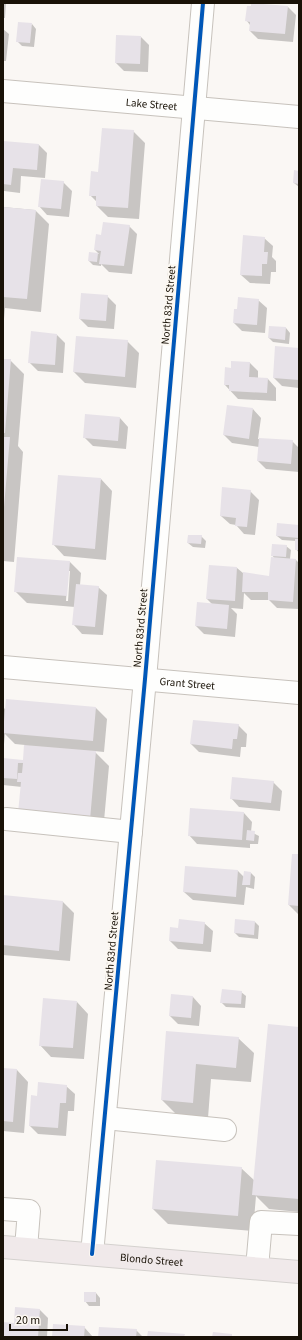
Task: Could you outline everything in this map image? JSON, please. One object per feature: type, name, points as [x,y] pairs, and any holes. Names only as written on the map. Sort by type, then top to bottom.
[{"type":"main road","name":"Blondo Street","points":[[3,1247],[299,1272]]},
{"type":"street","name":"North 83rd Street","points":[[92,1254],[145,679],[203,3]]},
{"type":"street","name":"Lake Street","points":[[3,90],[299,117]]},
{"type":"street","name":"Grant Street","points":[[3,667],[299,692]]},
{"type":"street","points":[[6,820],[131,832]]},
{"type":"street","points":[[105,1118],[225,1130]]},
{"type":"street","points":[[3,1209],[29,1211],[26,1248]]},
{"type":"street","points":[[257,1268],[261,1222],[299,1224]]},
{"type":"building","points":[[251,3],[288,6],[285,34],[249,31],[250,22],[245,21],[247,6],[251,6]]},
{"type":"building","points":[[18,22],[32,23],[30,43],[16,42]]},
{"type":"building","points":[[116,35],[141,36],[140,64],[115,63]]},
{"type":"building","points":[[102,128],[134,130],[128,208],[96,206],[96,196],[89,196],[91,171],[98,172]]},
{"type":"building","points":[[3,141],[39,144],[37,170],[13,168],[11,185],[3,184]]},
{"type":"building","points":[[294,170],[299,171],[299,184],[293,183]]},
{"type":"building","points":[[41,179],[64,181],[61,209],[38,207]]},
{"type":"building","points":[[3,207],[36,210],[27,299],[3,297]]},
{"type":"building","points":[[103,222],[130,225],[124,266],[99,264],[101,251],[94,250],[96,234],[101,235]]},
{"type":"building","points":[[243,235],[265,237],[264,252],[268,252],[267,264],[262,264],[262,276],[240,275]]},
{"type":"building","points":[[89,252],[98,253],[97,262],[88,261]]},
{"type":"building","points":[[81,293],[108,295],[106,321],[79,319]]},
{"type":"building","points":[[238,297],[259,299],[257,325],[233,323],[234,309],[237,309]]},
{"type":"building","points":[[269,326],[286,327],[285,340],[268,338]]},
{"type":"building","points":[[31,331],[57,334],[55,365],[28,363]]},
{"type":"building","points":[[76,336],[128,340],[125,377],[73,372]]},
{"type":"building","points":[[275,346],[299,348],[299,380],[273,378]]},
{"type":"building","points":[[3,359],[11,359],[5,433],[3,433]]},
{"type":"building","points":[[231,361],[250,362],[249,377],[268,378],[267,393],[229,391],[229,385],[224,385],[225,367],[231,368]]},
{"type":"building","points":[[227,405],[253,408],[249,439],[223,435]]},
{"type":"building","points":[[85,414],[120,417],[118,441],[83,438]]},
{"type":"building","points":[[3,437],[10,437],[4,507],[3,507]]},
{"type":"building","points":[[259,438],[293,440],[291,464],[257,461]]},
{"type":"building","points":[[58,475],[101,478],[95,549],[52,545]]},
{"type":"building","points":[[222,487],[251,490],[247,527],[235,526],[236,518],[220,516]]},
{"type":"building","points":[[277,523],[299,525],[299,538],[276,536]]},
{"type":"building","points":[[188,535],[202,535],[201,544],[187,543]]},
{"type":"building","points":[[295,539],[299,539],[299,550],[295,550]]},
{"type":"building","points":[[272,544],[287,545],[286,557],[271,556]]},
{"type":"building","points":[[17,557],[70,561],[67,596],[14,592]]},
{"type":"building","points":[[271,557],[296,559],[293,602],[268,600],[268,592],[242,592],[243,572],[269,576]]},
{"type":"building","points":[[209,565],[237,567],[235,601],[206,599]]},
{"type":"building","points":[[76,584],[99,586],[95,627],[72,625]]},
{"type":"building","points":[[197,602],[229,605],[227,629],[195,626]]},
{"type":"building","points":[[6,699],[96,707],[93,741],[3,733]]},
{"type":"building","points":[[193,720],[239,724],[237,739],[233,739],[232,749],[190,744]]},
{"type":"building","points":[[24,745],[96,751],[90,820],[18,813],[21,782],[17,782],[18,773],[22,773],[23,763],[18,763],[17,779],[3,778],[3,758],[23,760]]},
{"type":"building","points":[[232,777],[274,781],[271,803],[230,799]]},
{"type":"building","points":[[190,808],[244,812],[242,840],[188,836]]},
{"type":"building","points":[[247,830],[255,831],[254,841],[246,840]]},
{"type":"building","points":[[292,854],[299,854],[299,906],[288,905]]},
{"type":"building","points":[[185,866],[238,870],[236,897],[183,892]]},
{"type":"building","points":[[244,871],[251,872],[250,885],[242,885]]},
{"type":"building","points":[[3,895],[63,901],[59,951],[3,945]]},
{"type":"building","points":[[179,919],[205,922],[203,944],[169,941],[170,927],[178,928]]},
{"type":"building","points":[[235,919],[255,921],[254,935],[234,933]]},
{"type":"building","points":[[222,989],[242,991],[241,1004],[220,1003]]},
{"type":"building","points":[[171,994],[193,996],[191,1018],[169,1016]]},
{"type":"building","points":[[43,998],[77,1001],[73,1048],[39,1046]]},
{"type":"building","points":[[268,1024],[299,1027],[299,1199],[252,1195]]},
{"type":"building","points":[[166,1031],[239,1037],[236,1068],[196,1064],[193,1103],[161,1100]]},
{"type":"building","points":[[3,1068],[17,1069],[13,1122],[3,1121]]},
{"type":"building","points":[[38,1082],[67,1085],[66,1103],[60,1103],[58,1128],[29,1126],[31,1095],[37,1096]]},
{"type":"building","points":[[156,1160],[242,1167],[238,1216],[152,1209]]},
{"type":"building","points":[[84,1292],[96,1292],[96,1302],[84,1302]]},
{"type":"building","points":[[15,1307],[40,1309],[38,1337],[3,1337],[3,1322],[14,1323]]},
{"type":"building","points":[[53,1324],[85,1326],[84,1337],[52,1337]]},
{"type":"building","points":[[99,1327],[137,1329],[136,1337],[98,1337]]},
{"type":"building","points":[[148,1331],[185,1334],[184,1337],[147,1337]]},
{"type":"building","points":[[213,1332],[232,1334],[232,1337],[212,1337]]},
{"type":"cycle path","points":[[92,1254],[145,679],[203,3]]}]
